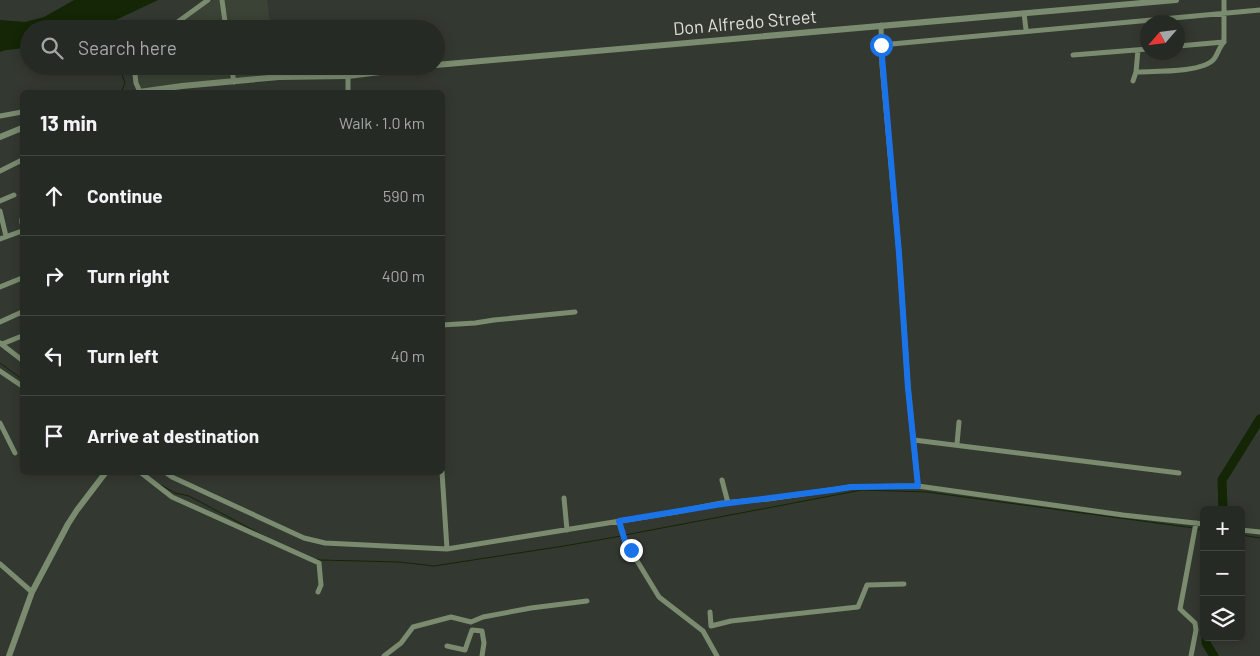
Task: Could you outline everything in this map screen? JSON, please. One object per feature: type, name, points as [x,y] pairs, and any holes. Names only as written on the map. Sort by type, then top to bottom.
[{"type":"street","points":[[180,20],[208,0]]},
{"type":"street","points":[[222,0],[225,20]]},
{"type":"street","name":"Don Alfredo Street","points":[[445,64],[1176,0]]},
{"type":"street","points":[[1136,72],[1191,68],[1204,65],[1214,59],[1224,42],[1224,0]]},
{"type":"street","points":[[881,45],[1026,30],[1260,10]]},
{"type":"street","points":[[1024,13],[1026,30]]},
{"type":"street","points":[[881,26],[908,388],[918,486]]},
{"type":"street","points":[[1185,45],[1224,42]]},
{"type":"street","points":[[1073,55],[1138,50],[1136,72],[1133,81]]},
{"type":"street","points":[[135,75],[138,90]]},
{"type":"street","points":[[233,75],[234,82]]},
{"type":"street","points":[[158,90],[279,77],[356,75]]},
{"type":"street","points":[[348,76],[348,90]]},
{"type":"street","points":[[0,116],[20,112]]},
{"type":"street","points":[[0,137],[20,129]]},
{"type":"street","points":[[0,171],[20,161]]},
{"type":"street","points":[[0,201],[14,195]]},
{"type":"street","points":[[0,212],[6,236]]},
{"type":"street","points":[[0,239],[20,232]]},
{"type":"street","points":[[0,287],[20,279]]},
{"type":"street","points":[[445,325],[575,312]]},
{"type":"street","points":[[0,322],[20,313]]},
{"type":"street","points":[[1,344],[20,337]]},
{"type":"street","points":[[1,344],[20,358]]},
{"type":"street","points":[[0,371],[20,385]]},
{"type":"street","points":[[957,444],[959,422]]},
{"type":"street","points":[[0,423],[15,453]]},
{"type":"street","points":[[914,440],[1179,473]]},
{"type":"street","points":[[9,656],[32,592],[77,510],[104,475]]},
{"type":"street","points":[[144,475],[172,496],[319,563],[321,585],[318,592]]},
{"type":"street","points":[[169,475],[304,538],[325,543],[447,549],[619,523],[728,503],[851,487],[918,486],[1195,527],[1200,525]]},
{"type":"street","points":[[442,475],[447,549]]},
{"type":"street","points":[[722,480],[728,503]]},
{"type":"street","points":[[564,498],[567,530]]},
{"type":"street","points":[[619,523],[624,536],[659,597],[703,631],[717,656]]},
{"type":"street","points":[[1191,656],[1196,630],[1195,623],[1180,609],[1195,527]]},
{"type":"street","points":[[1245,530],[1260,532]]},
{"type":"street","points":[[0,564],[32,592]]},
{"type":"street","points":[[710,612],[712,626],[731,621],[858,607],[867,586],[904,584]]},
{"type":"street","points":[[384,656],[401,643],[413,627],[451,617],[471,622],[483,617],[587,601]]},
{"type":"street","points":[[447,646],[465,650],[472,630],[482,631],[484,642],[482,656]]},
{"type":"shaded area","points":[[74,0],[158,0],[116,20],[33,20],[44,17]]},
{"type":"shaded area","points":[[213,0],[220,0],[222,20],[183,20]]},
{"type":"shaded area","points":[[223,0],[267,0],[270,20],[226,20]]},
{"type":"shaded area","points":[[0,20],[20,22],[20,48],[0,52]]},
{"type":"shaded area","points":[[138,75],[229,75],[229,80],[140,89]]},
{"type":"shaded area","points":[[232,75],[267,75],[233,78]]},
{"type":"waterway","points":[[122,75],[125,83],[122,90]]},
{"type":"waterway","points":[[0,363],[20,378]]},
{"type":"waterway","points":[[1223,506],[1222,480],[1260,419]]},
{"type":"waterway","points":[[161,485],[175,493],[189,496],[268,538]]},
{"type":"waterway","points":[[625,535],[862,490],[927,492],[1194,528]]},
{"type":"waterway","points":[[315,559],[399,562],[434,566],[621,536]]},
{"type":"waterway","points":[[1245,536],[1260,538]]},
{"type":"waterway","points":[[1206,641],[1214,656]]},
{"type":"route","points":[[631,550],[625,541],[619,521],[722,504],[851,487],[918,486],[908,388],[899,253],[881,45]]}]
